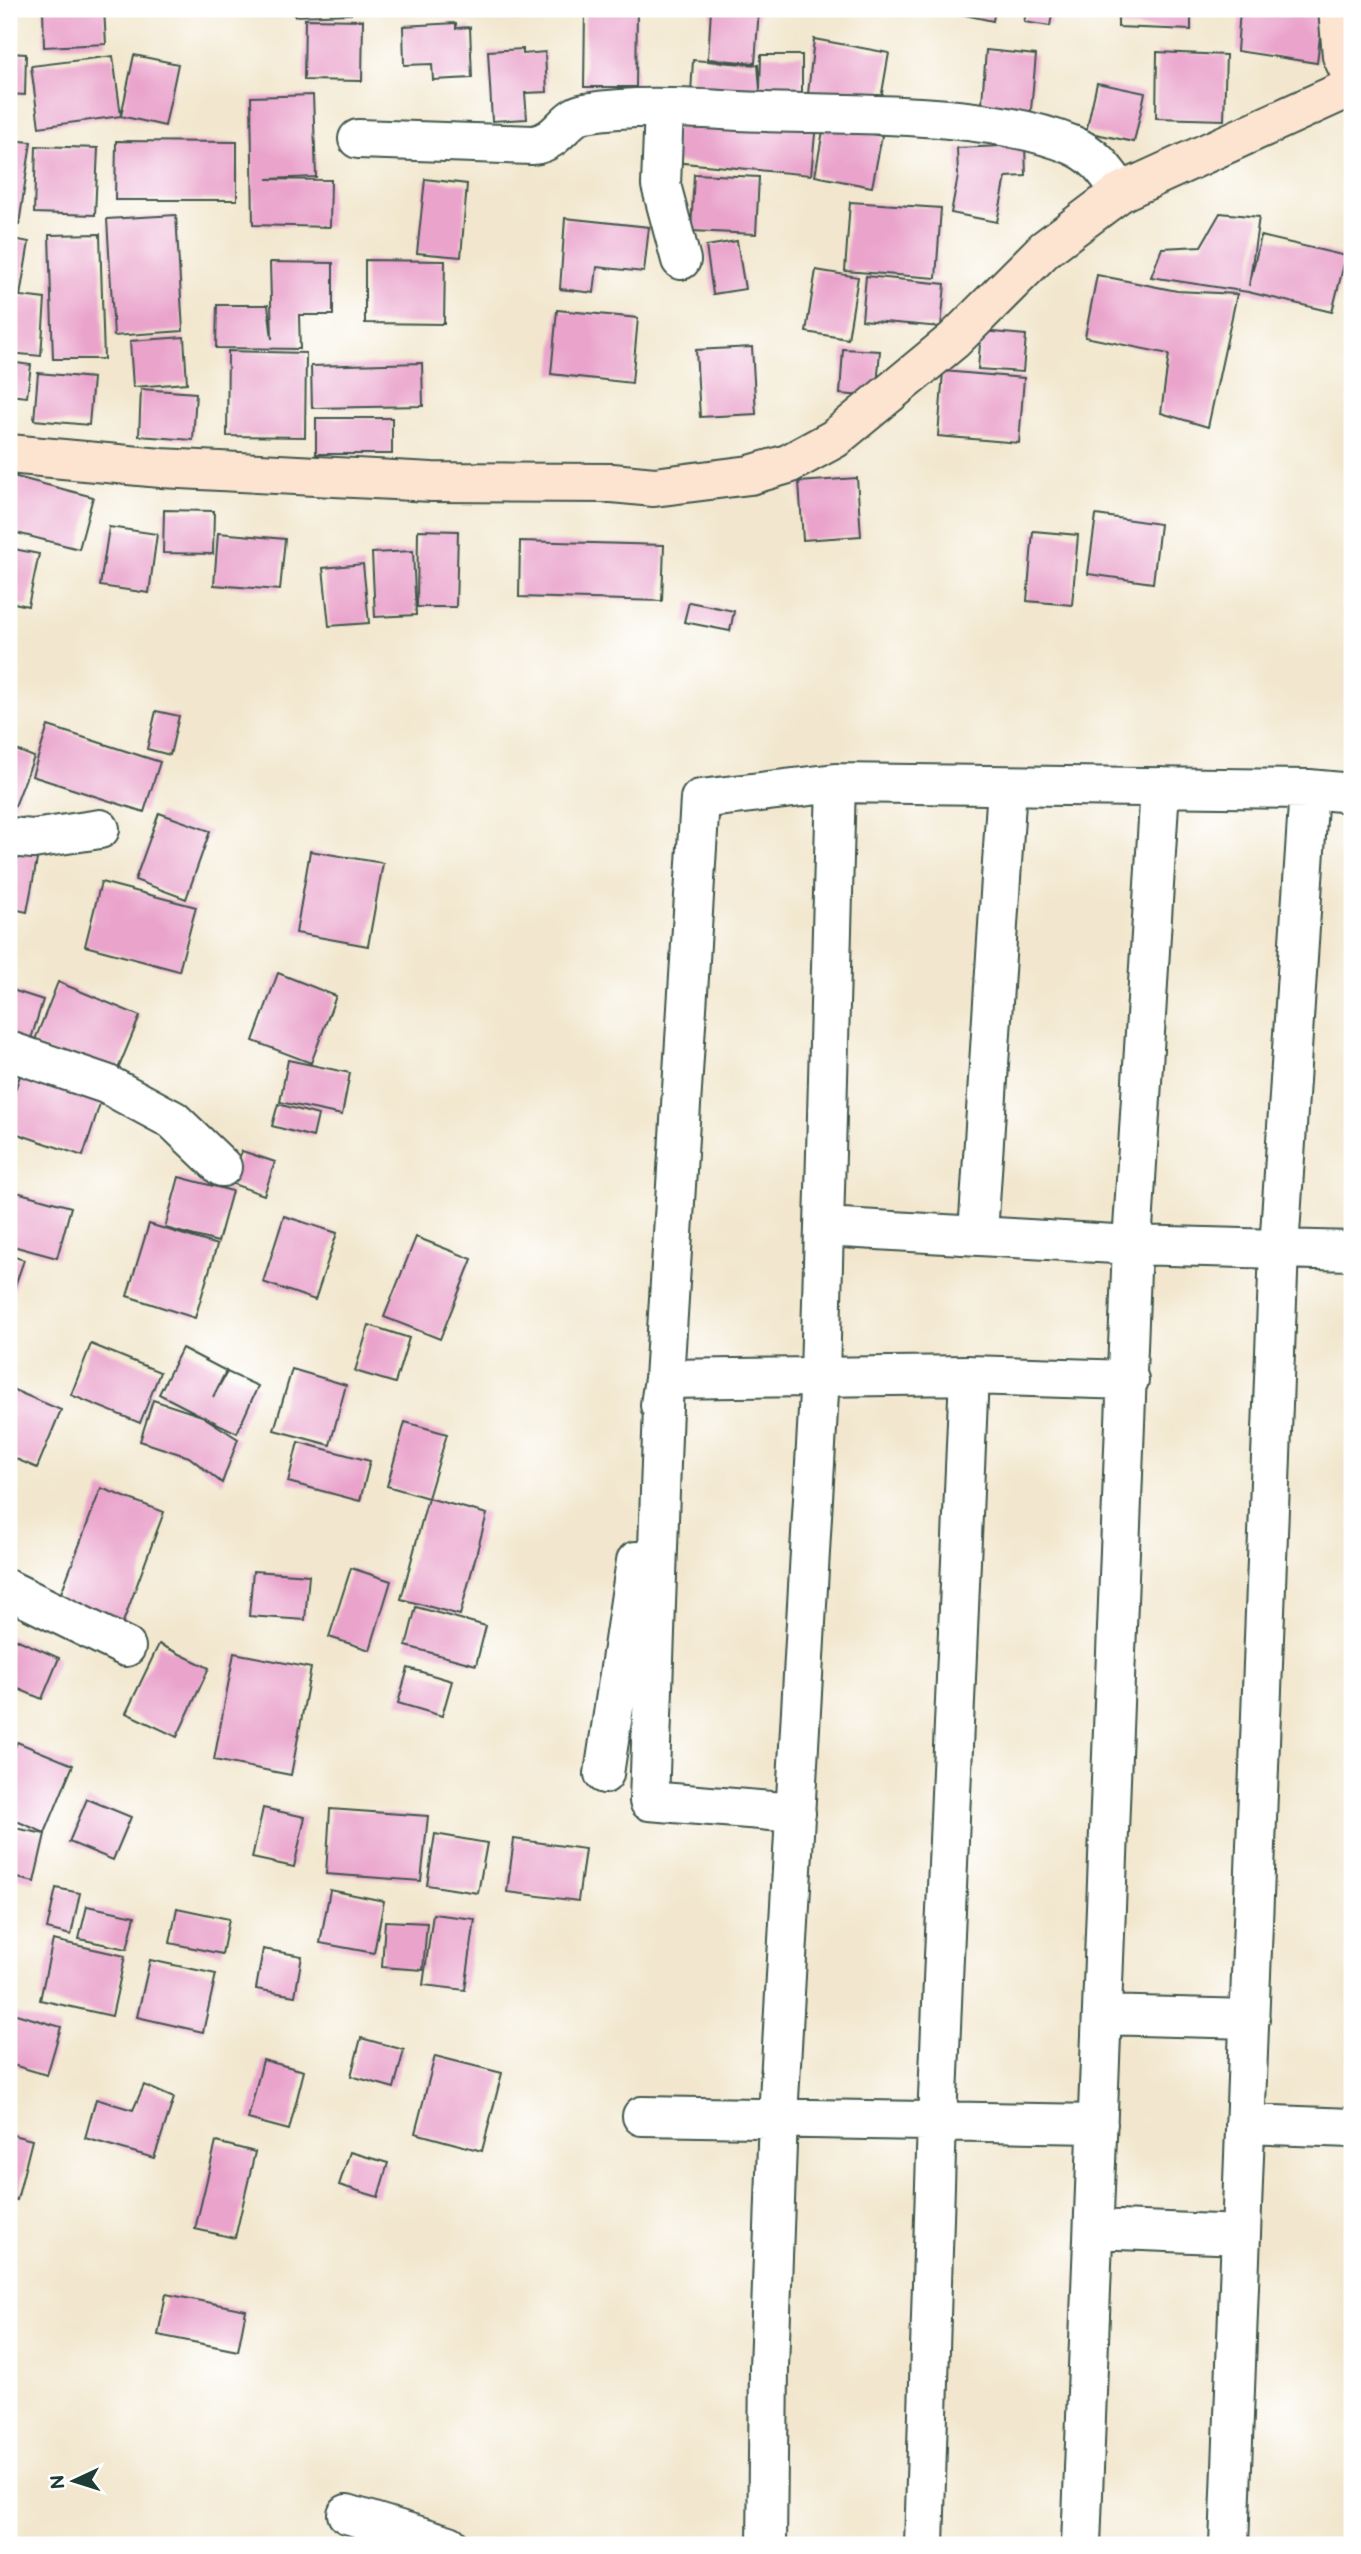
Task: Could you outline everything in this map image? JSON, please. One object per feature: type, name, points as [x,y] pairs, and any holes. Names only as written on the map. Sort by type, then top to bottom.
[{"type":"street","points":[[1338,9],[1342,56],[1352,76]]},
{"type":"street","points":[[9,454],[161,468],[432,482],[612,483],[654,487],[750,475],[788,464],[834,439],[954,340],[1045,249],[1121,192],[1352,87]]},
{"type":"street","points":[[358,139],[533,145],[553,138],[579,114],[664,108],[899,117],[1037,133],[1074,146],[1099,160],[1121,192]]},
{"type":"street","points":[[664,108],[661,185],[681,261]]},
{"type":"street","points":[[767,2545],[769,2368],[778,2117],[821,1375],[836,783]]},
{"type":"street","points":[[796,1812],[649,1801],[664,1380],[700,799],[836,783],[1309,789],[1352,793]]},
{"type":"street","points":[[978,1234],[1007,786]]},
{"type":"street","points":[[1081,2545],[1129,1380],[1132,1245],[1160,787]]},
{"type":"street","points":[[1229,2545],[1279,1249],[1309,789]]},
{"type":"street","points":[[9,837],[33,839],[100,829]]},
{"type":"street","points":[[9,1051],[106,1084],[173,1120],[222,1167]]},
{"type":"street","points":[[825,1227],[1132,1245],[1352,1251]]},
{"type":"street","points":[[664,1380],[821,1375],[969,1375],[1129,1380]]},
{"type":"street","points":[[923,2545],[937,2120],[969,1375]]},
{"type":"street","points":[[604,1774],[664,1380]]},
{"type":"street","points":[[9,1590],[126,1647]]},
{"type":"street","points":[[1102,2015],[1250,2019]]},
{"type":"street","points":[[642,2116],[1098,2124]]},
{"type":"street","points":[[1245,2124],[1352,2128]]},
{"type":"street","points":[[1094,2229],[1241,2235]]},
{"type":"street","points":[[348,2514],[449,2545]]},
{"type":"building","points":[[43,9],[104,9],[106,44],[44,47]]},
{"type":"building","points":[[294,9],[351,9],[351,14],[295,16]]},
{"type":"building","points":[[585,9],[637,9],[636,87],[584,87]]},
{"type":"building","points":[[711,9],[759,9],[755,63],[708,59]]},
{"type":"building","points":[[937,9],[995,9],[993,21]]},
{"type":"building","points":[[1027,9],[1053,9],[1050,26],[1024,22]]},
{"type":"building","points":[[1118,9],[1191,9],[1191,30],[1118,27]]},
{"type":"building","points":[[1240,9],[1323,9],[1317,63],[1237,51]]},
{"type":"building","points":[[305,19],[363,20],[362,81],[304,80]]},
{"type":"building","points":[[456,23],[456,28],[470,27],[472,78],[433,80],[432,64],[404,65],[403,26]]},
{"type":"building","points":[[814,39],[889,53],[879,110],[808,94]]},
{"type":"building","points":[[523,49],[523,54],[545,52],[547,92],[525,93],[527,119],[492,121],[488,51]]},
{"type":"building","points":[[986,50],[1036,55],[1030,121],[981,116]]},
{"type":"building","points":[[1157,52],[1226,55],[1224,120],[1156,118]]},
{"type":"building","points":[[9,53],[26,54],[25,95],[9,94]]},
{"type":"building","points":[[134,55],[178,64],[165,126],[121,116]]},
{"type":"building","points":[[761,55],[802,55],[802,97],[691,93],[693,60],[758,65],[760,90]]},
{"type":"building","points":[[113,56],[121,116],[39,127],[31,66]]},
{"type":"building","points":[[1097,83],[1145,93],[1134,142],[1086,132]]},
{"type":"building","points":[[313,95],[316,177],[267,179],[331,180],[330,227],[253,225],[251,97]]},
{"type":"building","points":[[677,112],[816,124],[811,175],[673,162]]},
{"type":"building","points":[[824,125],[882,136],[872,187],[815,176]]},
{"type":"building","points":[[9,140],[31,142],[19,225],[9,224]]},
{"type":"building","points":[[116,141],[237,142],[237,200],[115,200]]},
{"type":"building","points":[[1025,145],[1026,176],[1006,177],[997,222],[951,213],[958,176],[957,148]]},
{"type":"building","points":[[36,146],[98,148],[95,215],[34,213]]},
{"type":"building","points":[[694,174],[759,177],[756,234],[691,231]]},
{"type":"building","points":[[425,179],[467,184],[461,257],[417,253]]},
{"type":"building","points":[[850,202],[941,208],[936,278],[845,271]]},
{"type":"building","points":[[1220,213],[1259,217],[1249,286],[1261,236],[1346,256],[1332,312],[1248,292],[1151,277],[1162,248],[1201,246]]},
{"type":"building","points":[[176,215],[183,331],[114,336],[107,219]]},
{"type":"building","points":[[565,218],[649,227],[644,272],[597,267],[594,293],[560,289]]},
{"type":"building","points":[[100,234],[104,359],[53,359],[49,235]]},
{"type":"building","points":[[9,238],[29,242],[20,296],[45,299],[41,356],[9,353]]},
{"type":"building","points":[[737,241],[745,289],[713,294],[706,246]]},
{"type":"building","points":[[365,260],[445,261],[444,324],[365,323]]},
{"type":"building","points":[[270,262],[333,263],[333,315],[299,315],[300,349],[216,348],[217,305],[268,305],[272,339]]},
{"type":"building","points":[[816,270],[858,277],[848,339],[806,332]]},
{"type":"building","points":[[1097,275],[1177,291],[1237,294],[1208,427],[1161,413],[1169,354],[1085,337]]},
{"type":"building","points":[[866,276],[945,284],[941,327],[862,320]]},
{"type":"building","points":[[557,310],[638,318],[632,383],[551,374]]},
{"type":"building","points":[[981,331],[1026,335],[1023,372],[978,369]]},
{"type":"building","points":[[184,337],[187,383],[133,387],[130,341]]},
{"type":"building","points":[[752,347],[756,414],[700,417],[696,350]]},
{"type":"building","points":[[843,349],[880,351],[876,397],[840,394]]},
{"type":"building","points":[[228,351],[306,353],[305,437],[227,436]]},
{"type":"building","points":[[9,362],[31,365],[27,397],[9,395]]},
{"type":"building","points":[[422,363],[423,406],[312,408],[311,366]]},
{"type":"building","points":[[943,371],[1024,378],[1019,443],[938,436]]},
{"type":"building","points":[[38,373],[93,378],[89,425],[34,420]]},
{"type":"building","points":[[141,389],[196,393],[193,440],[139,436]]},
{"type":"building","points":[[316,418],[392,418],[392,454],[316,454]]},
{"type":"building","points":[[9,475],[93,497],[79,549],[9,531]]},
{"type":"building","points":[[857,478],[861,536],[803,540],[799,482]]},
{"type":"building","points":[[164,510],[214,511],[213,554],[163,553]]},
{"type":"building","points":[[1096,515],[1160,524],[1153,583],[1088,574]]},
{"type":"building","points":[[109,527],[157,534],[149,593],[100,586]]},
{"type":"building","points":[[418,530],[458,531],[456,607],[417,607]]},
{"type":"building","points":[[1033,531],[1078,535],[1072,605],[1027,601]]},
{"type":"building","points":[[218,533],[285,539],[280,590],[214,585]]},
{"type":"building","points":[[520,541],[664,545],[662,601],[519,597]]},
{"type":"building","points":[[9,548],[39,554],[28,606],[9,602]]},
{"type":"building","points":[[413,551],[416,615],[375,617],[372,553]]},
{"type":"building","points":[[363,564],[369,623],[329,626],[323,568]]},
{"type":"building","points":[[689,602],[734,611],[730,631],[684,622]]},
{"type":"building","points":[[156,711],[179,716],[170,755],[147,749]]},
{"type":"building","points":[[48,726],[160,762],[144,812],[32,776]]},
{"type":"building","points":[[9,747],[34,757],[15,806],[9,803]]},
{"type":"building","points":[[159,813],[210,831],[186,899],[135,880]]},
{"type":"building","points":[[9,844],[39,849],[27,912],[9,908]]},
{"type":"building","points":[[310,851],[383,863],[368,946],[296,933]]},
{"type":"building","points":[[101,882],[196,907],[179,971],[85,946]]},
{"type":"building","points":[[278,973],[336,996],[311,1063],[253,1041]]},
{"type":"building","points":[[58,982],[140,1016],[114,1079],[33,1045]]},
{"type":"building","points":[[9,989],[43,1000],[27,1052],[9,1046]]},
{"type":"building","points":[[288,1060],[350,1073],[342,1115],[280,1102]]},
{"type":"building","points":[[25,1061],[105,1088],[83,1156],[9,1131],[9,1108]]},
{"type":"building","points":[[278,1104],[318,1115],[313,1137],[272,1126]]},
{"type":"building","points":[[242,1151],[275,1162],[264,1195],[230,1183]]},
{"type":"building","points":[[179,1177],[232,1191],[218,1242],[165,1228]]},
{"type":"building","points":[[9,1190],[71,1207],[57,1258],[9,1245]]},
{"type":"building","points":[[284,1216],[337,1233],[315,1300],[263,1282]]},
{"type":"building","points":[[149,1224],[217,1245],[195,1318],[127,1296]]},
{"type":"building","points":[[416,1237],[472,1259],[440,1339],[384,1317]]},
{"type":"building","points":[[9,1255],[24,1260],[9,1303]]},
{"type":"building","points":[[369,1325],[409,1338],[395,1383],[355,1371]]},
{"type":"building","points":[[91,1344],[160,1372],[140,1423],[71,1395]]},
{"type":"building","points":[[182,1348],[226,1371],[213,1397],[227,1372],[258,1386],[237,1433],[159,1394]]},
{"type":"building","points":[[292,1369],[346,1385],[330,1445],[274,1430]]},
{"type":"building","points":[[9,1388],[61,1410],[37,1468],[9,1456]]},
{"type":"building","points":[[153,1400],[202,1416],[238,1439],[222,1483],[189,1457],[140,1441]]},
{"type":"building","points":[[405,1422],[447,1434],[428,1498],[387,1486]]},
{"type":"building","points":[[298,1442],[370,1461],[360,1501],[288,1482]]},
{"type":"building","points":[[101,1488],[164,1512],[122,1625],[58,1601]]},
{"type":"building","points":[[428,1498],[487,1514],[460,1615],[401,1599]]},
{"type":"building","points":[[351,1568],[391,1581],[370,1650],[329,1637]]},
{"type":"building","points":[[253,1571],[309,1575],[305,1620],[249,1616]]},
{"type":"building","points":[[416,1607],[486,1626],[476,1665],[406,1646]]},
{"type":"building","points":[[9,1636],[59,1658],[42,1699],[9,1685]]},
{"type":"building","points":[[159,1644],[209,1668],[177,1737],[126,1713]]},
{"type":"building","points":[[234,1653],[311,1668],[291,1775],[214,1760]]},
{"type":"building","points":[[408,1668],[452,1681],[442,1716],[398,1703]]},
{"type":"building","points":[[17,1742],[73,1765],[45,1833],[9,1818],[9,1761]]},
{"type":"building","points":[[87,1799],[131,1817],[113,1860],[69,1842]]},
{"type":"building","points":[[263,1808],[305,1817],[294,1867],[252,1858]]},
{"type":"building","points":[[330,1809],[428,1816],[421,1881],[326,1874]]},
{"type":"building","points":[[9,1827],[45,1834],[34,1882],[9,1876]]},
{"type":"building","points":[[435,1834],[487,1843],[478,1893],[427,1885]]},
{"type":"building","points":[[514,1839],[585,1849],[578,1901],[507,1892]]},
{"type":"building","points":[[56,1888],[80,1893],[71,1935],[47,1929]]},
{"type":"building","points":[[330,1890],[384,1901],[374,1953],[320,1943]]},
{"type":"building","points":[[87,1906],[135,1916],[127,1949],[79,1939]]},
{"type":"building","points":[[177,1908],[229,1919],[222,1954],[170,1943]]},
{"type":"building","points":[[433,1914],[475,1919],[465,1990],[423,1985]]},
{"type":"building","points":[[385,1921],[427,1923],[423,1970],[382,1967]]},
{"type":"building","points":[[53,1940],[125,1956],[112,2016],[40,2000]]},
{"type":"building","points":[[263,1949],[302,1956],[295,1996],[256,1989]]},
{"type":"building","points":[[150,1960],[216,1974],[203,2032],[137,2017]]},
{"type":"building","points":[[9,2012],[61,2027],[47,2075],[9,2064]]},
{"type":"building","points":[[361,2038],[404,2050],[394,2088],[351,2076]]},
{"type":"building","points":[[435,2056],[502,2073],[482,2151],[415,2133]]},
{"type":"building","points":[[263,2060],[304,2071],[289,2130],[248,2119]]},
{"type":"building","points":[[144,2085],[174,2098],[154,2158],[85,2138],[96,2099],[133,2110]]},
{"type":"building","points":[[9,2134],[32,2140],[17,2200],[9,2198]]},
{"type":"building","points":[[216,2142],[255,2152],[235,2238],[195,2229]]},
{"type":"building","points":[[350,2152],[388,2163],[378,2197],[339,2185]]},
{"type":"building","points":[[166,2294],[246,2310],[238,2351],[158,2335]]}]
